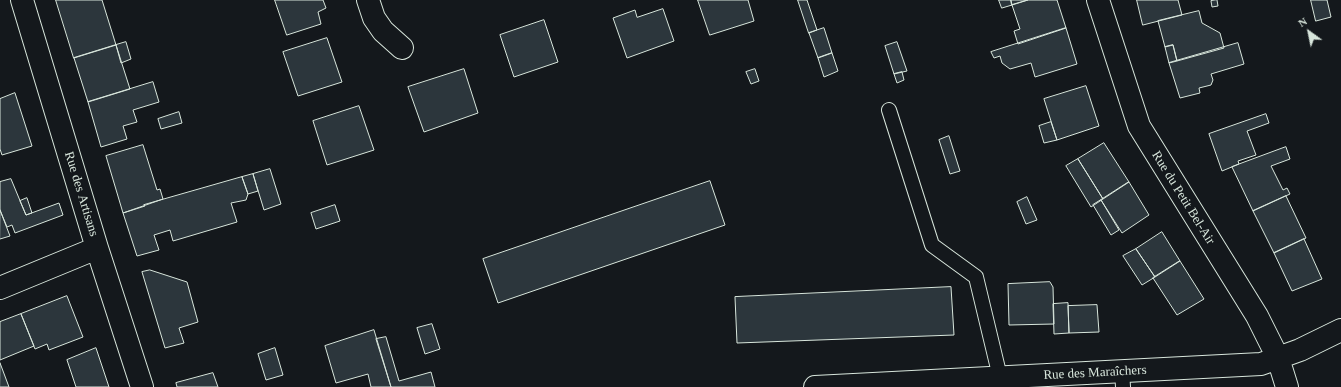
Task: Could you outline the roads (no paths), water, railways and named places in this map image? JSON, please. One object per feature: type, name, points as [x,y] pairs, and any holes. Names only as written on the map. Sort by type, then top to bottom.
[{"type":"street","name":"Rue des Artisans","points":[[22,0],[97,248],[142,387]]},
{"type":"street","points":[[368,0],[374,18],[383,31],[402,48]]},
{"type":"street","name":"Rue du Petit Bel-Air","points":[[1098,0],[1139,126],[1257,316],[1278,358],[1287,387]]},
{"type":"street","points":[[0,288],[97,248]]},
{"type":"street","name":"Rue des Maraîchers","points":[[815,387],[1000,378],[1084,380],[1122,379],[1261,364],[1300,350],[1341,330]]},
{"type":"lane","points":[[889,110],[932,245],[976,277],[1000,378]]}]
